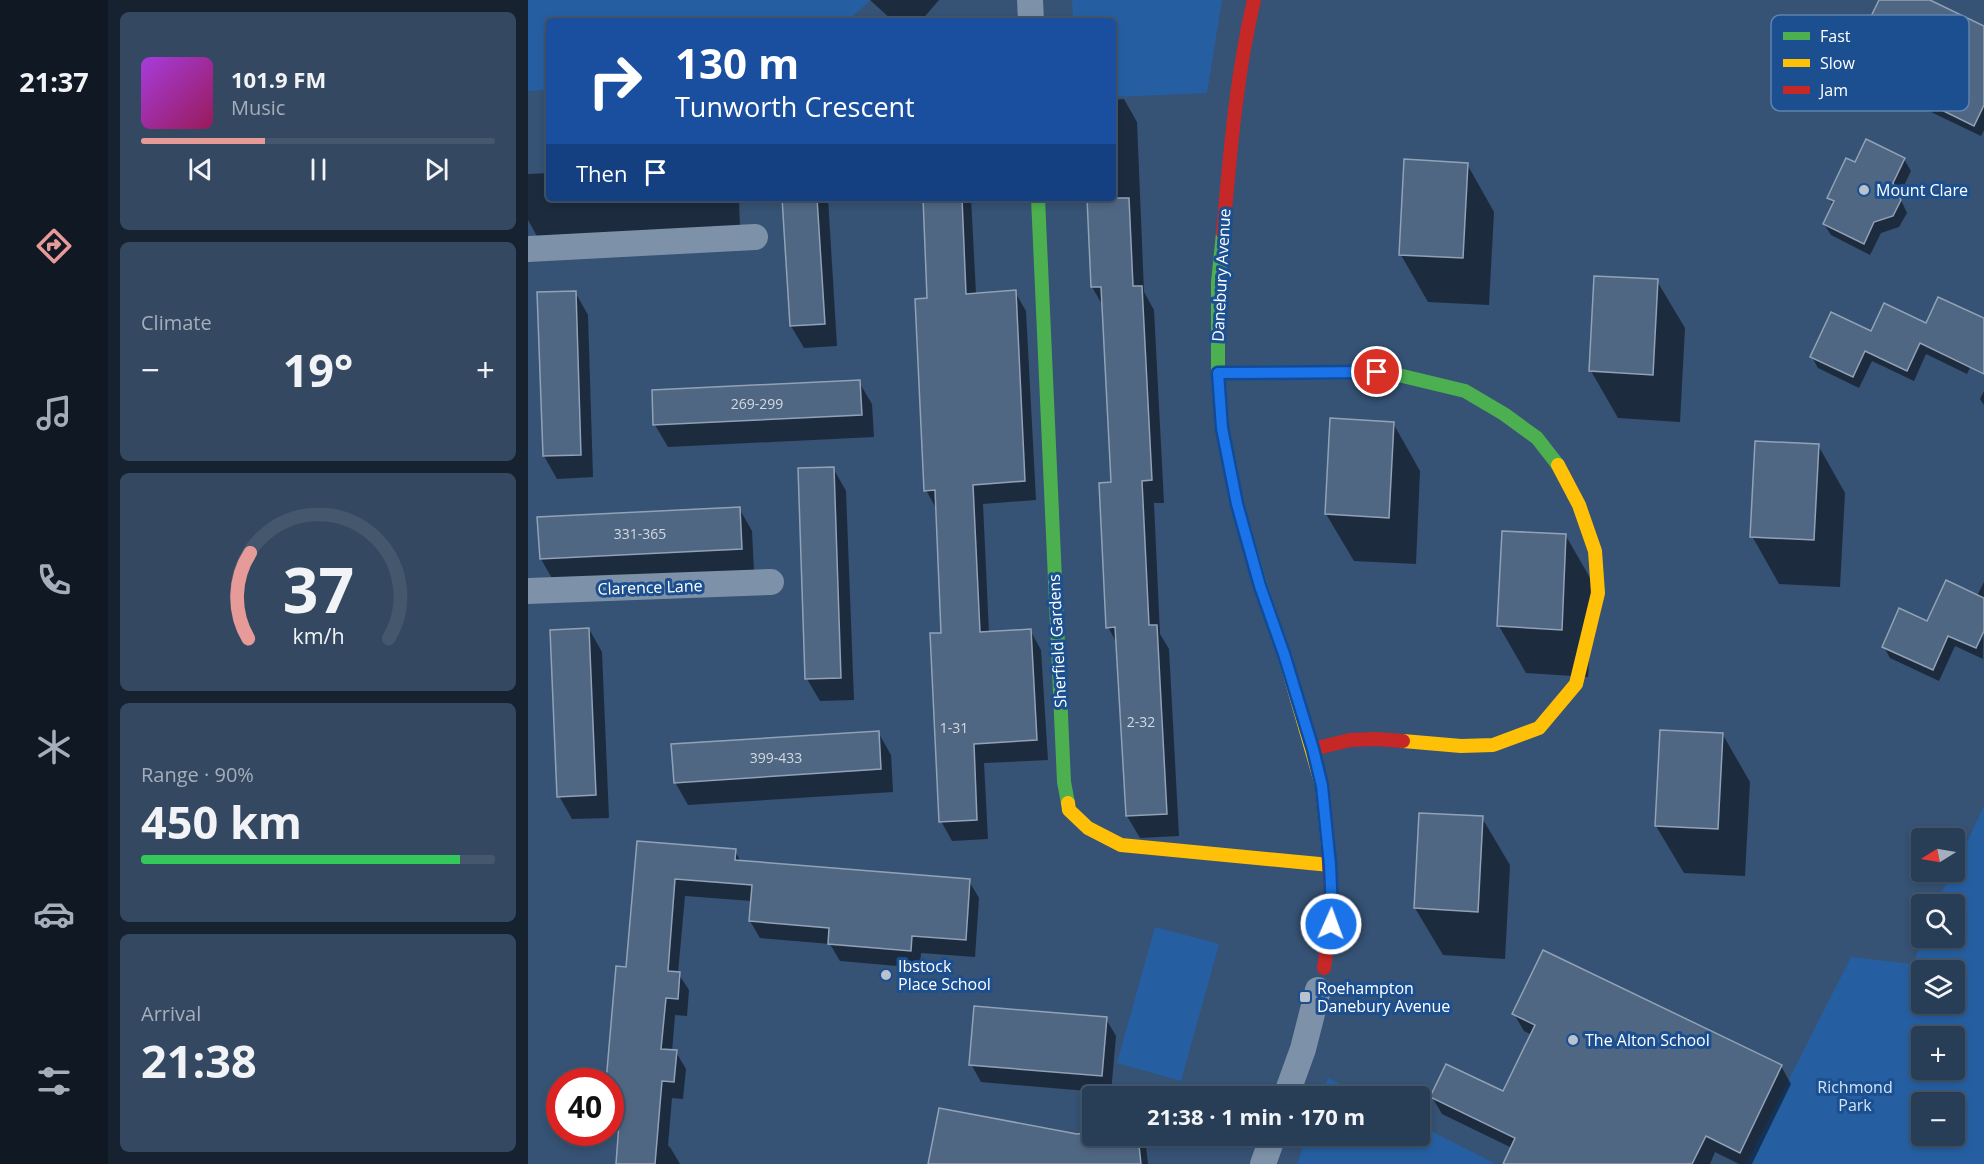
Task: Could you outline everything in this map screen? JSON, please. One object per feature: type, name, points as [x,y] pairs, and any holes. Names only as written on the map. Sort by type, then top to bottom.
[{"type":"street","points":[[1030,0],[1031,18]]},
{"type":"street","name":"Danebury Avenue","points":[[1254,0],[1245,40],[1226,177],[1218,282],[1218,373],[1222,428],[1237,504],[1262,591],[1313,749],[1322,786],[1330,865],[1332,911],[1321,979],[1303,1049],[1290,1086]]},
{"type":"street","name":"Sherfield Gardens","points":[[1038,201],[1064,782],[1069,810],[1088,828],[1121,845],[1330,865]]},
{"type":"street","points":[[528,249],[755,237]]},
{"type":"street","points":[[1218,373],[1386,372],[1465,391],[1504,414],[1537,438],[1563,472],[1579,505],[1595,551],[1598,593],[1576,684],[1539,728],[1493,745],[1461,746],[1376,739],[1350,740],[1313,749]]},
{"type":"street","name":"Clarence Lane","points":[[528,591],[771,582]]},
{"type":"street","points":[[1263,1164],[1269,1146]]},
{"type":"green space","points":[[528,0],[871,0],[850,18],[546,18],[546,90],[528,91]]},
{"type":"green space","points":[[1072,0],[1222,0],[1207,93],[1116,97],[1116,18],[1073,18]]},
{"type":"green space","name":"Richmond Park","points":[[1984,806],[1984,1164],[1746,1164],[1851,957],[1911,964],[1911,1014],[1965,1014],[1965,960],[1915,960],[1919,948],[1965,948],[1965,894],[1941,894],[1947,882],[1965,882],[1965,846]]},
{"type":"green space","points":[[1155,927],[1219,944],[1181,1081],[1117,1063]]},
{"type":"green space","points":[[1328,1078],[1344,1086],[1325,1086]]},
{"type":"green space","points":[[1430,1131],[1496,1164],[1297,1164],[1303,1146],[1430,1146]]},
{"type":"building","points":[[1879,0],[1930,0],[1961,15],[1872,15]]},
{"type":"building","points":[[1969,19],[1984,26],[1984,105],[1974,126],[1944,111],[1969,111]]},
{"type":"building","name":"Mount Clare","points":[[1866,139],[1905,158],[1893,183],[1901,200],[1893,216],[1874,222],[1864,244],[1823,224],[1834,201],[1827,198],[1846,158],[1855,162]]},
{"type":"building","points":[[1404,159],[1468,163],[1463,258],[1399,255]]},
{"type":"building","points":[[1116,198],[1129,198],[1133,286],[1142,286],[1152,480],[1142,481],[1149,625],[1157,625],[1167,814],[1126,816],[1115,627],[1106,628],[1099,483],[1111,482],[1101,287],[1091,287],[1087,201],[1116,201]]},
{"type":"building","points":[[782,201],[817,201],[825,324],[790,326]]},
{"type":"building","points":[[923,201],[962,201],[966,294],[1016,290],[1025,481],[973,485],[980,632],[1031,629],[1037,740],[974,744],[977,820],[939,822],[930,633],[941,633],[935,490],[924,491],[915,299],[927,298]]},
{"type":"building","points":[[1594,276],[1658,279],[1653,375],[1589,371]]},
{"type":"building","points":[[576,291],[581,455],[543,456],[537,292]]},
{"type":"building","points":[[1938,297],[1984,318],[1984,374],[1920,343],[1907,371],[1865,351],[1853,377],[1810,357],[1831,312],[1871,331],[1884,303],[1926,323]]},
{"type":"building","points":[[860,380],[862,415],[653,425],[652,390]]},
{"type":"building","points":[[1330,418],[1394,422],[1389,518],[1325,514]]},
{"type":"building","points":[[1755,441],[1819,444],[1814,540],[1750,537]]},
{"type":"building","points":[[834,467],[841,678],[805,679],[798,468]]},
{"type":"building","points":[[740,507],[742,549],[540,559],[537,517]]},
{"type":"building","points":[[1502,531],[1566,534],[1562,630],[1497,626]]},
{"type":"building","points":[[1946,580],[1984,598],[1984,631],[1976,648],[1948,636],[1933,670],[1882,647],[1899,608],[1927,621]]},
{"type":"building","points":[[589,628],[596,795],[557,797],[550,630]]},
{"type":"building","points":[[1660,730],[1723,733],[1718,829],[1655,826]]},
{"type":"building","points":[[879,731],[881,769],[674,783],[671,744]]},
{"type":"building","points":[[1419,813],[1483,816],[1478,912],[1414,908]]},
{"type":"building","points":[[637,841],[736,849],[735,860],[970,879],[966,940],[912,936],[911,951],[828,944],[829,928],[749,921],[752,885],[675,879],[668,971],[680,972],[678,999],[666,998],[661,1049],[677,1050],[674,1082],[662,1081],[655,1164],[616,1164],[617,1146],[624,1146],[624,1068],[607,1068],[616,966],[626,967]]},
{"type":"building","points":[[1543,950],[1782,1065],[1740,1153],[1706,1136],[1692,1164],[1503,1164],[1515,1138],[1430,1097],[1446,1064],[1503,1091],[1535,1025],[1512,1014]]},
{"type":"building","points":[[974,1006],[1107,1017],[1102,1076],[969,1065]]},
{"type":"building","points":[[939,1108],[1082,1133],[1082,1146],[1139,1146],[1141,1164],[928,1164]]},
{"type":"traffic: fast","points":[[1038,201],[1064,782],[1068,803]]},
{"type":"traffic: fast","points":[[1223,233],[1218,282],[1218,373],[1222,428],[1237,504],[1262,591]]},
{"type":"traffic: fast","points":[[1218,373],[1386,372],[1465,391],[1504,414],[1537,438],[1558,465]]},
{"type":"traffic: slow","points":[[1403,741],[1461,746],[1493,745],[1539,728],[1576,684],[1598,593],[1595,551],[1579,505],[1558,465]]},
{"type":"traffic: slow","points":[[1262,591],[1284,654],[1322,786],[1328,846]]},
{"type":"traffic: slow","points":[[1068,803],[1069,810],[1088,828],[1121,845],[1330,865]]},
{"type":"traffic: jam","points":[[1223,233],[1238,87],[1254,0]]},
{"type":"traffic: jam","points":[[1313,749],[1350,740],[1403,741]]},
{"type":"traffic: jam","points":[[1324,968],[1332,911],[1328,846]]},
{"type":"place","name":"Mount Clare","points":[[1864,190]]},
{"type":"place","name":"Ibstock Place School","points":[[886,975]]},
{"type":"place","name":"Roehampton Danebury Avenue","points":[[1305,997]]},
{"type":"place","name":"The Alton School","points":[[1573,1040]]},
{"type":"route","points":[[1331,924],[1330,865],[1322,786],[1313,749],[1260,586],[1237,504],[1222,428],[1218,373],[1377,372]]}]
